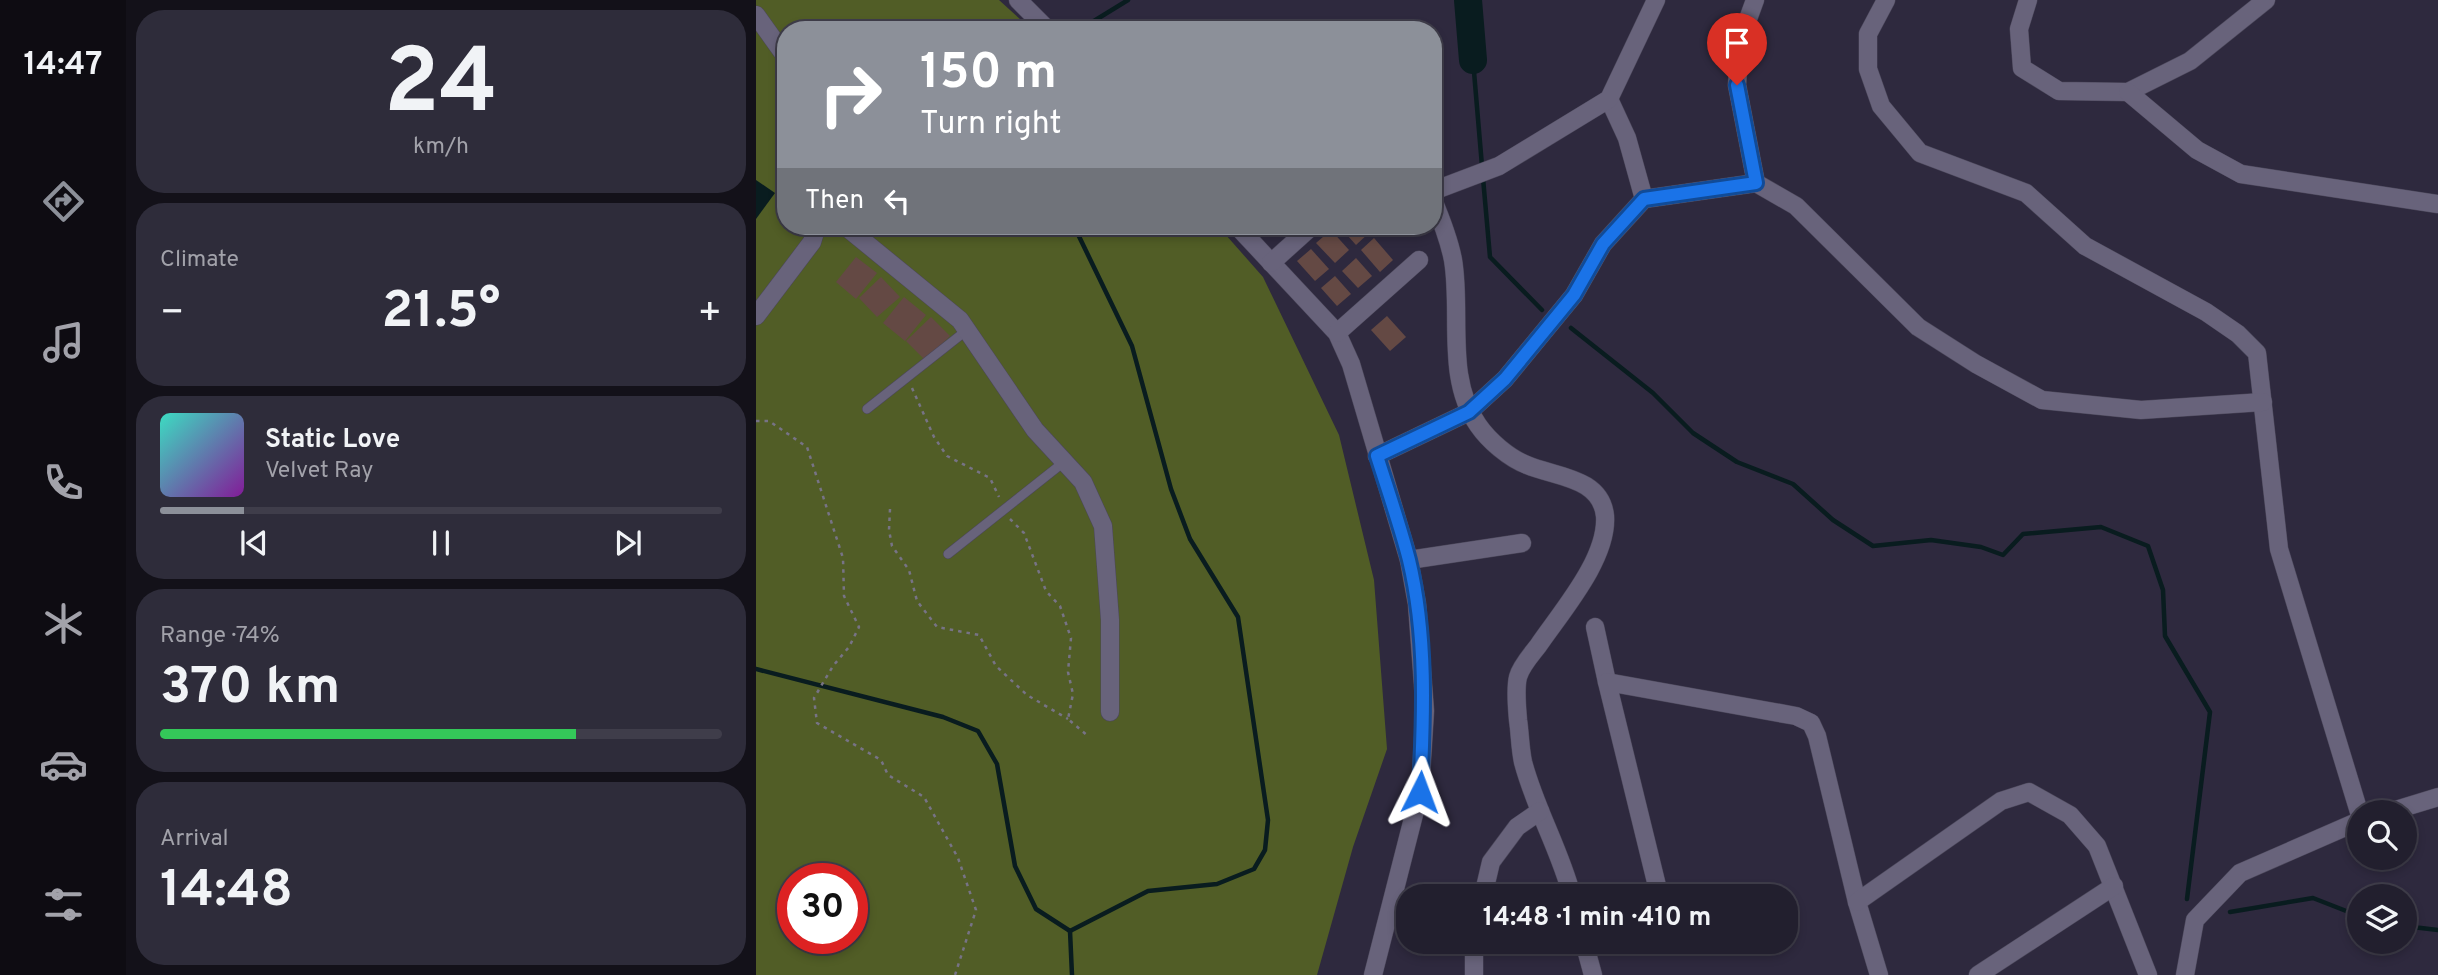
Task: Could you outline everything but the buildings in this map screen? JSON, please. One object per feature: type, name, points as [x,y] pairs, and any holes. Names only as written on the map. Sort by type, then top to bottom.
[{"type":"street","points":[[1018,0],[1039,21]]},
{"type":"street","points":[[1442,187],[1499,166],[1609,99],[1656,0]]},
{"type":"street","points":[[1755,0],[1740,41],[1737,85],[1756,183]]},
{"type":"street","points":[[1886,0],[1868,34],[1868,69],[1881,106],[1920,153],[2026,193],[2085,246],[2206,312],[2238,334],[2257,353],[2279,549],[2355,800]]},
{"type":"street","points":[[2028,0],[2019,29],[2022,68],[2059,91],[2128,92],[2190,61],[2266,0]]},
{"type":"street","points":[[756,15],[777,44]]},
{"type":"street","points":[[2128,92],[2197,150],[2241,174],[2438,204]]},
{"type":"street","points":[[1609,99],[1627,138],[1644,199]]},
{"type":"street","points":[[1377,456],[1469,412],[1505,379],[1574,295],[1603,244],[1644,199],[1756,183],[1796,206],[1918,327],[1976,364],[2042,400],[2141,410],[2263,402]]},
{"type":"street","points":[[1442,221],[1453,261],[1460,373],[1469,412],[1482,432],[1504,451],[1525,464],[1572,478],[1592,490],[1602,502],[1605,530],[1597,557],[1518,677],[1517,709],[1523,760],[1569,884]]},
{"type":"street","points":[[756,316],[812,242],[814,235]]},
{"type":"street","points":[[856,235],[960,320],[1035,430],[1083,482],[1103,526],[1110,620],[1110,712]]},
{"type":"street","points":[[1245,235],[1337,333],[1351,364],[1409,560],[1417,604],[1425,711],[1420,792],[1373,975]]},
{"type":"street","points":[[1271,263],[1302,235]]},
{"type":"street","points":[[1337,333],[1419,261]]},
{"type":"street","points":[[1409,560],[1522,543]]},
{"type":"street","points":[[1594,627],[1657,884]]},
{"type":"street","points":[[1607,682],[1796,716],[1811,723],[1817,736],[1857,902],[1880,975]]},
{"type":"street","points":[[1857,902],[2001,801],[2029,792],[2070,815],[2097,846],[2148,975]]},
{"type":"street","points":[[2417,803],[2438,797]]},
{"type":"street","points":[[1485,884],[1490,862],[1517,827],[1540,811]]},
{"type":"street","points":[[2185,975],[2195,920],[2240,873],[2347,826]]},
{"type":"street","points":[[1978,975],[2114,886]]},
{"type":"street","points":[[1474,954],[1474,975]]},
{"type":"street","points":[[1587,954],[1593,975]]},
{"type":"lane","points":[[867,409],[967,330]]},
{"type":"lane","points":[[948,554],[1064,461]]},
{"type":"path","points":[[909,381],[934,437],[947,456],[990,478],[1000,498]]},
{"type":"path","points":[[756,421],[769,421],[807,447],[843,558],[844,596],[859,627],[849,647],[833,666],[814,698],[817,723],[881,760],[888,775],[924,797],[958,858],[976,910],[955,975]]},
{"type":"path","points":[[890,509],[889,530],[892,546],[909,570],[918,601],[937,627],[979,635],[996,666],[1027,695],[1068,719],[1088,736]]},
{"type":"path","points":[[1009,518],[1024,533],[1046,591],[1060,606],[1071,638],[1068,672],[1073,694],[1068,719]]},
{"type":"green space","points":[[756,0],[999,0],[1022,21],[777,21],[777,235],[1226,235],[1263,277],[1339,435],[1374,580],[1387,749],[1353,847],[1317,975],[756,975]]},
{"type":"shaded area","points":[[756,180],[775,193],[756,219]]},
{"type":"waterway","points":[[1094,21],[1128,0]]},
{"type":"waterway","points":[[1468,0],[1473,60]]},
{"type":"waterway","points":[[1473,60],[1482,166]]},
{"type":"waterway","points":[[1483,178],[1490,257],[1542,310]]},
{"type":"waterway","points":[[1070,931],[1148,891],[1217,884],[1254,869],[1265,850],[1268,820],[1238,617],[1190,539],[1171,489],[1132,346],[1078,235]]},
{"type":"waterway","points":[[1571,328],[1653,393],[1693,433],[1737,462],[1793,484],[1833,520],[1873,546],[1931,540],[1981,547],[2003,555],[2023,534],[2101,527],[2148,546],[2163,590],[2165,636],[2210,712],[2187,899]]},
{"type":"waterway","points":[[756,669],[943,717],[978,731],[997,764],[1015,866],[1036,909],[1070,931]]},
{"type":"waterway","points":[[2230,912],[2313,898],[2347,911]]},
{"type":"waterway","points":[[2417,928],[2438,930]]},
{"type":"waterway","points":[[1070,931],[1072,975]]},
{"type":"route","points":[[1420,792],[1425,711],[1417,604],[1409,560],[1377,456],[1469,412],[1505,379],[1574,295],[1603,244],[1644,199],[1756,183],[1737,85]]}]
